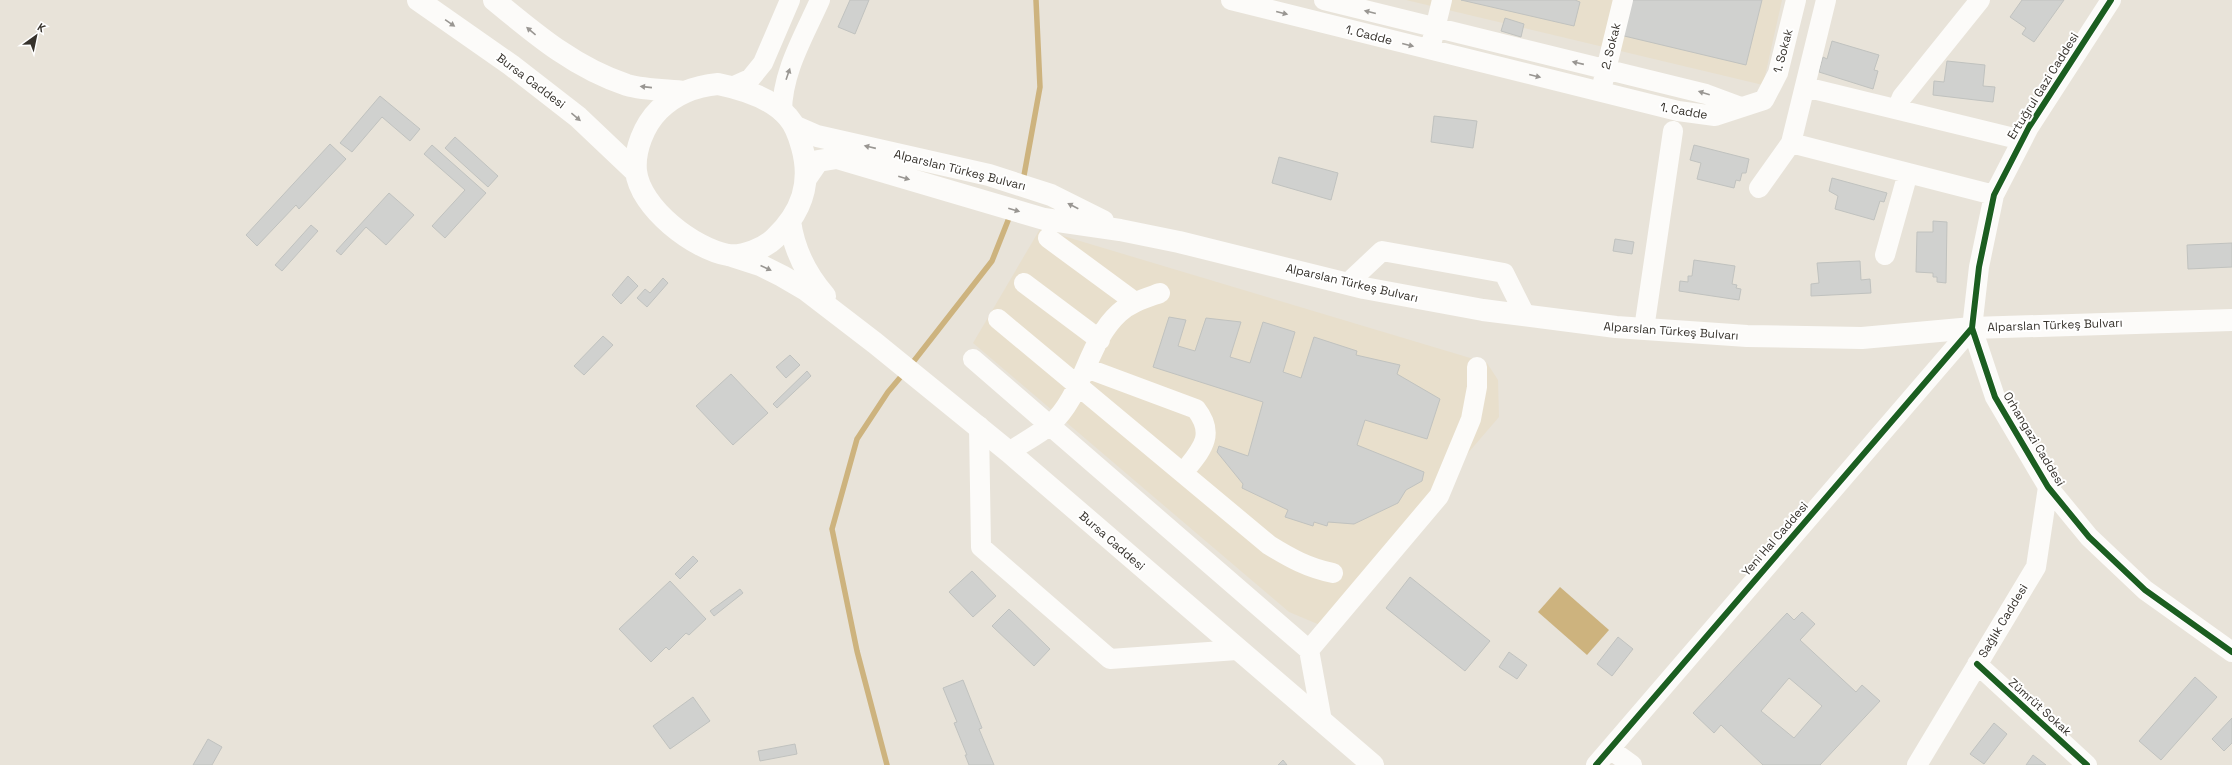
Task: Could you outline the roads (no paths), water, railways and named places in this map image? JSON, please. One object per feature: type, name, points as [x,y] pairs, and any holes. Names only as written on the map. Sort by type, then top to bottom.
[{"type":"main road","name":"Bursa Caddesi","points":[[418,0],[512,65],[572,112],[636,172],[642,189],[654,208],[676,229],[702,246],[760,265],[806,290],[979,426],[1237,650],[1373,765]]},
{"type":"main road","points":[[494,0],[536,35],[572,61],[628,85],[685,92]]},
{"type":"main road","name":"Alparslan Türkeş Bulvarı","points":[[636,172],[640,143],[651,118],[667,103],[685,92],[703,85],[718,84],[732,87],[761,98],[788,119],[817,136],[989,175],[1051,194],[1120,230]]},
{"type":"main road","points":[[729,255],[750,252],[774,239],[790,221],[802,198],[807,177],[805,159],[788,119]]},
{"type":"main road","name":"Alparslan Türkeş Bulvarı","points":[[807,177],[818,161],[837,158],[985,202],[1046,228],[1120,230],[1179,242],[1348,283],[1483,310],[1644,329],[1747,336],[1862,338],[1972,328],[2232,320]]},
{"type":"main road","name":"Bursa Caddesi","points":[[790,221],[792,236],[800,259],[811,280],[847,321]]},
{"type":"street","points":[[732,87],[750,79],[763,63],[790,0]]},
{"type":"street","points":[[788,119],[782,94],[787,74],[820,0]]},
{"type":"street","name":"1. Cadde","points":[[1231,0],[1263,4],[1430,50],[1678,111],[1716,116],[1741,107]]},
{"type":"street","name":"1. Cadde","points":[[1324,0],[1706,94],[1741,107]]},
{"type":"street","points":[[1430,50],[1442,0]]},
{"type":"street","name":"2. Sokak","points":[[1600,92],[1623,0]]},
{"type":"street","name":"1. Sokak","points":[[1741,107],[1764,100],[1778,73],[1796,0]]},
{"type":"street","points":[[1759,188],[1791,142],[1826,0]]},
{"type":"street","points":[[1897,110],[1902,97],[1980,0]]},
{"type":"street","name":"Ertuğrul Gazi Caddesi","points":[[1972,328],[1979,267],[1994,195],[2022,140],[2111,0]]},
{"type":"street","points":[[1805,87],[2022,140]]},
{"type":"street","points":[[1644,329],[1673,131]]},
{"type":"street","points":[[1791,142],[1994,195]]},
{"type":"street","points":[[1885,255],[1908,172]]},
{"type":"street","points":[[1046,228],[1135,302]]},
{"type":"street","points":[[1348,283],[1382,251],[1504,274],[1526,315]]},
{"type":"street","points":[[1024,283],[1100,340]]},
{"type":"street","points":[[1009,452],[1050,425],[1082,376],[1111,322],[1120,312],[1135,302],[1160,293]]},
{"type":"street","points":[[998,318],[1082,376],[1183,473],[1269,545],[1294,561],[1312,569],[1333,573]]},
{"type":"street","name":"Orhangazi Caddesi","points":[[1972,328],[1995,397],[2048,487],[2089,537],[2145,590],[2230,648]]},
{"type":"street","name":"Yeni Hal Caddesi","points":[[1596,765],[1972,328]]},
{"type":"street","points":[[973,359],[1309,650],[1322,721]]},
{"type":"street","points":[[1309,650],[1439,496],[1471,419],[1477,387],[1477,367]]},
{"type":"street","points":[[1082,376],[1196,409],[1205,423],[1205,439],[1203,446],[1183,473]]},
{"type":"street","points":[[979,426],[981,547],[1110,659],[1237,650]]},
{"type":"street","name":"Sağlık Caddesi","points":[[1916,765],[2036,567],[2048,487]]},
{"type":"street","name":"Zümrüt Sokak","points":[[1977,664],[2087,765]]},
{"type":"street","points":[[1610,749],[1632,765]]},
{"type":"waterway","points":[[1023,181],[1040,87],[1036,0]]},
{"type":"waterway","points":[[910,366],[992,261],[1011,213]]},
{"type":"waterway","points":[[887,765],[857,651],[832,529],[857,439],[888,392],[904,373]]}]
